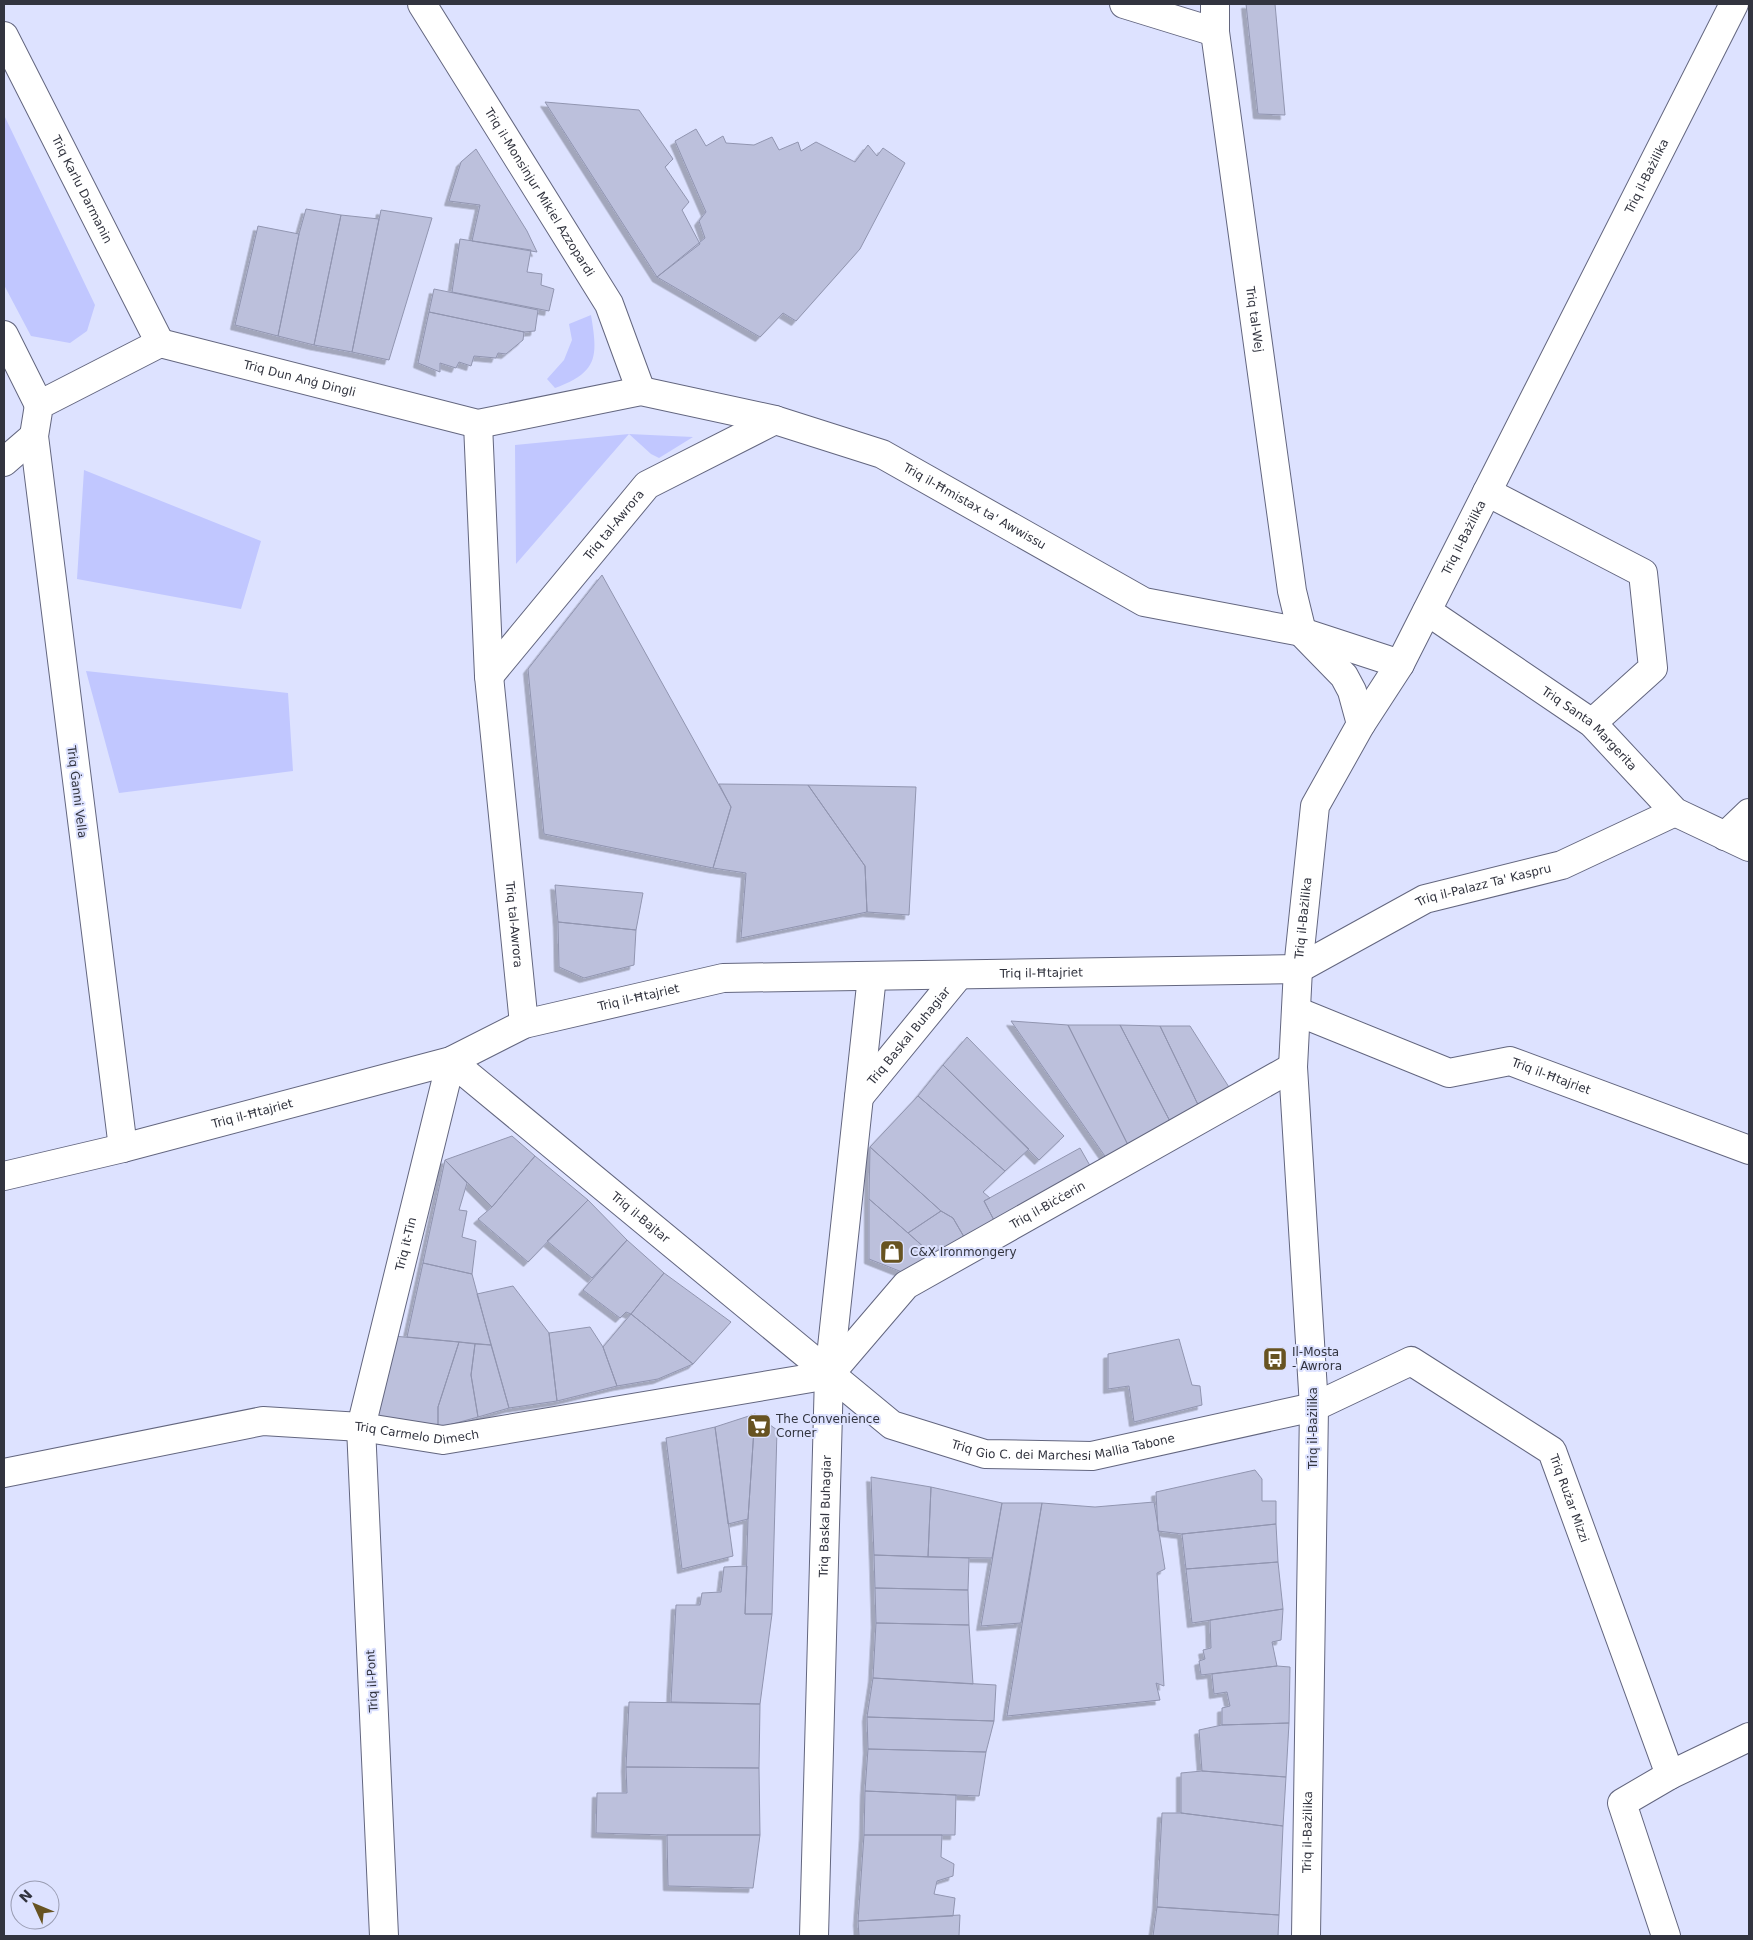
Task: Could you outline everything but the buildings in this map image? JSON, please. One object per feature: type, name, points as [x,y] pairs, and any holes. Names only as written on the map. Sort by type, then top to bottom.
[{"type":"street","name":"Triq il-Monsinjur Mikiel Azzopardi","points":[[422,4],[609,304],[641,391]]},
{"type":"street","points":[[1124,4],[1216,32]]},
{"type":"street","name":"Triq tal-Wej","points":[[1215,4],[1216,32],[1292,591],[1302,632]]},
{"type":"street","name":"Triq il-Bażilika","points":[[1306,1936],[1314,1406],[1293,1067],[1298,969],[1315,806],[1362,724],[1400,664],[1734,4]]},
{"type":"street","name":"Triq Karlu Darmanin","points":[[4,36],[160,343]]},
{"type":"street","points":[[4,335],[39,405],[34,436],[4,462]]},
{"type":"street","name":"Triq Dun Anġ Dingli","points":[[160,343],[478,424],[641,391]]},
{"type":"street","points":[[39,405],[160,343]]},
{"type":"street","name":"Triq il-Ħmistax ta' Awwissu","points":[[641,391],[776,420],[882,454],[1144,602],[1302,632]]},
{"type":"street","name":"Triq tal-Awrora","points":[[489,676],[647,485],[776,420]]},
{"type":"street","name":"Triq tal-Awrora","points":[[478,424],[489,676],[524,1024]]},
{"type":"street","name":"Triq Ġanni Vella","points":[[34,436],[122,1148]]},
{"type":"street","points":[[1487,492],[1643,573],[1653,668],[1592,723]]},
{"type":"street","name":"Triq Santa Margerita","points":[[1427,610],[1592,723],[1675,812],[1737,841]]},
{"type":"street","points":[[1302,632],[1400,664]]},
{"type":"street","points":[[1302,632],[1344,676],[1352,691],[1362,724]]},
{"type":"street","name":"Triq il-Palazz Ta' Kaspru","points":[[1298,969],[1425,899],[1562,865],[1675,812]]},
{"type":"street","points":[[1737,841],[1749,813]]},
{"type":"street","name":"Triq il-Ħtajriet","points":[[4,1176],[122,1148],[451,1061],[524,1024],[723,978],[1298,969]]},
{"type":"street","name":"Triq Baskal Buhagiar","points":[[859,1097],[959,975]]},
{"type":"street","name":"Triq Baskal Buhagiar","points":[[814,1936],[830,1375],[872,976]]},
{"type":"street","name":"Triq il-Ħtajriet","points":[[1296,1011],[1449,1073],[1510,1061],[1749,1150]]},
{"type":"street","name":"Triq il-Bajtar","points":[[451,1061],[830,1375]]},
{"type":"street","name":"Triq it-Tin","points":[[361,1427],[451,1061]]},
{"type":"street","name":"Triq il-Biċċerin","points":[[830,1375],[906,1285],[1293,1067]]},
{"type":"street","name":"Triq Rużar Mizzi","points":[[1314,1406],[1411,1361],[1552,1451],[1670,1775]]},
{"type":"street","name":"Triq Gio C. dei Marchesi Mallia Tabone","points":[[830,1375],[892,1425],[985,1454],[1092,1456],[1314,1406]]},
{"type":"street","name":"Triq Carmelo Dimech","points":[[4,1473],[263,1421],[361,1427],[443,1440],[830,1375]]},
{"type":"street","name":"Triq il-Pont","points":[[361,1427],[383,1936]]},
{"type":"street","points":[[1666,1936],[1622,1803],[1670,1775],[1749,1737]]},
{"type":"shaded area","points":[[4,115],[95,305],[87,331],[70,343],[31,336],[4,285]]},
{"type":"shaded area","points":[[591,315],[594,342],[592,361],[580,376],[555,388],[547,379],[564,360],[572,340],[569,324]]},
{"type":"shaded area","points":[[629,434],[693,437],[659,458],[651,454]]},
{"type":"shaded area","points":[[629,434],[516,564],[515,445]]},
{"type":"shaded area","points":[[84,470],[261,541],[241,609],[77,579]]},
{"type":"shaded area","points":[[86,671],[288,693],[293,771],[119,793]]},
{"type":"place","name":"C&X Ironmongery","points":[[892,1252]]},
{"type":"place","name":"Il-Mosta - Awrora","points":[[1275,1359]]},
{"type":"place","name":"The Convenience Corner","points":[[759,1426]]}]
